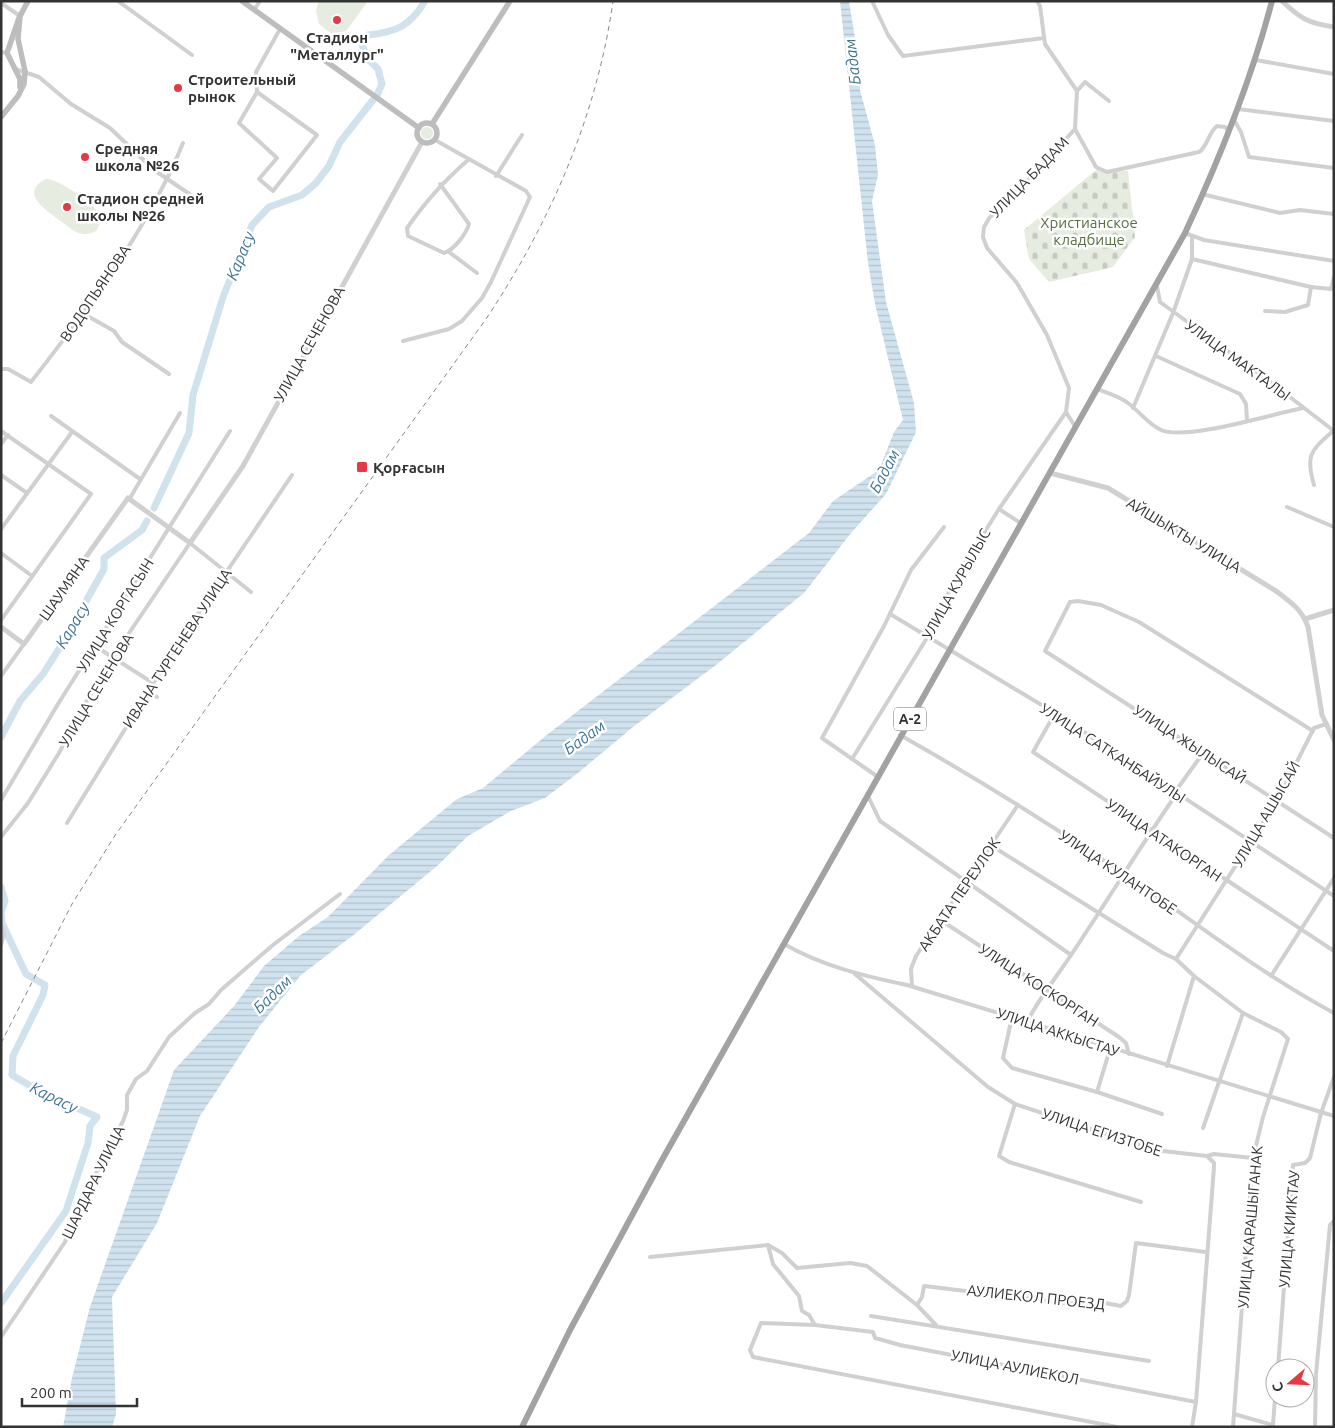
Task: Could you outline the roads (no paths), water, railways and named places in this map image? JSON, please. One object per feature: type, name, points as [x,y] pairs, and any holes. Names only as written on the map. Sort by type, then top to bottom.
[{"type":"highway","name":"A-2","points":[[522,1427],[570,1330],[662,1160],[868,796],[900,735],[1022,524],[1185,233],[1234,120],[1256,60],[1272,1]]},
{"type":"main road","points":[[18,96],[20,84],[15,69],[4,52],[15,38],[20,16],[28,1]]},
{"type":"main road","points":[[242,1],[419,128]]},
{"type":"main road","points":[[432,124],[510,1]]},
{"type":"main road","points":[[2,116],[18,96],[24,84],[25,72],[15,38]]},
{"type":"main road","points":[[10,61],[22,58]]},
{"type":"main road","points":[[425,123],[432,124],[438,132],[435,140],[430,143],[422,142],[418,136],[419,128],[425,123]]},
{"type":"street","points":[[118,1],[192,55]]},
{"type":"street","points":[[254,10],[260,1]]},
{"type":"street","points":[[872,1],[888,35],[903,56],[1044,38]]},
{"type":"street","points":[[1037,1],[1040,6],[1045,44],[1077,91],[1085,82],[1110,101]]},
{"type":"street","points":[[1282,1],[1305,21],[1334,27]]},
{"type":"street","points":[[1,3],[20,16]]},
{"type":"street","points":[[257,92],[317,135],[272,191],[259,179],[277,158],[239,123],[257,92],[256,72],[280,29]]},
{"type":"street","points":[[1256,60],[1334,74]]},
{"type":"street","points":[[15,69],[38,77],[71,104],[110,128],[168,180],[194,197]]},
{"type":"street","name":"УЛИЦА БАДАМ","points":[[1066,412],[1070,388],[1047,335],[1016,283],[987,248],[983,237],[984,227],[990,217],[1006,204],[1075,129],[1077,91]]},
{"type":"street","points":[[1238,109],[1334,122]]},
{"type":"street","points":[[1234,120],[1241,132],[1249,157],[1334,168]]},
{"type":"street","points":[[1075,129],[1096,166],[1108,172],[1199,152],[1203,149],[1212,130],[1221,126],[1229,131]]},
{"type":"street","points":[[496,176],[522,135]]},
{"type":"street","points":[[403,340],[449,329],[462,321],[482,298],[530,197],[526,191],[496,176],[435,140]]},
{"type":"street","name":"УЛИЦА СЕЧЕНОВА","points":[[1,837],[28,803],[112,658],[242,466],[422,142]]},
{"type":"street","name":"ВОДОПЬЯНОВА","points":[[1,369],[8,369],[31,382],[84,314],[168,180],[183,143]]},
{"type":"street","points":[[468,160],[430,195],[406,233],[439,252],[449,252],[477,273]]},
{"type":"street","points":[[440,184],[469,224],[467,231],[449,252]]},
{"type":"street","points":[[1202,194],[1280,213],[1300,210],[1334,214]]},
{"type":"street","points":[[1185,233],[1251,249],[1334,261]]},
{"type":"street","points":[[1133,408],[1156,356],[1192,259],[1192,236]]},
{"type":"street","points":[[1192,259],[1311,287],[1333,288],[1334,278]]},
{"type":"street","name":"УЛИЦА МАКТАЛЫ","points":[[1157,282],[1157,293],[1160,302],[1173,313],[1269,380],[1334,431]]},
{"type":"street","points":[[1265,311],[1285,312],[1308,305],[1310,303],[1311,287]]},
{"type":"street","points":[[84,314],[114,331],[122,342],[170,374]]},
{"type":"street","points":[[1156,356],[1240,394],[1246,404],[1248,420]]},
{"type":"street","points":[[1097,389],[1115,395],[1164,431],[1214,430],[1248,420],[1303,408]]},
{"type":"street","points":[[1066,412],[1076,428]]},
{"type":"street","name":"УЛИЦА КУРЫЛЫС","points":[[852,759],[928,635],[954,582],[999,509],[1066,412]]},
{"type":"street","name":"ШАУМЯНА","points":[[1,676],[128,499],[180,413]]},
{"type":"street","points":[[51,416],[140,478]]},
{"type":"street","points":[[1,431],[91,494],[1,620]]},
{"type":"street","points":[[1314,485],[1309,456],[1316,446],[1334,431]]},
{"type":"street","points":[[1,529],[72,432]]},
{"type":"street","name":"УЛИЦА КОРГАСЫН","points":[[1,800],[95,646],[230,432]]},
{"type":"street","points":[[1,444],[8,435]]},
{"type":"street","name":"АЙШЫКТЫ УЛИЦА","points":[[1050,473],[1108,488],[1276,591],[1296,606],[1305,619]]},
{"type":"street","points":[[1,475],[27,493]]},
{"type":"street","name":"ИВАНА ТУРГЕНЕВА УЛИЦА","points":[[67,823],[153,683],[292,475]]},
{"type":"street","points":[[128,499],[190,543],[251,592]]},
{"type":"street","points":[[1287,507],[1334,527]]},
{"type":"street","points":[[999,509],[1022,524]]},
{"type":"street","points":[[878,778],[822,738],[890,614],[911,570],[944,527]]},
{"type":"street","points":[[1,553],[32,576]]},
{"type":"street","name":"УЛИЦА ЖЫЛЫСАЙ","points":[[1313,731],[1138,622],[1100,605],[1078,601],[1070,602],[1045,652],[1334,838]]},
{"type":"street","points":[[1334,610],[1305,619],[1322,715],[1334,740]]},
{"type":"street","name":"УЛИЦА САТКАНБАЙУЛЫ","points":[[890,614],[928,635],[949,652],[1055,714],[1334,896]]},
{"type":"street","points":[[1,627],[24,644]]},
{"type":"street","points":[[95,646],[153,683]]},
{"type":"street","points":[[148,692],[158,697]]},
{"type":"street","name":"УЛИЦА АТАКОРГАН","points":[[1055,714],[1033,752],[1334,951]]},
{"type":"street","points":[[1313,731],[1314,728],[1326,724]]},
{"type":"street","name":"УЛИЦА АШЫСАЙ","points":[[1176,959],[1277,801],[1313,731]]},
{"type":"street","name":"УЛИЦА КУЛАНТОБЕ","points":[[900,735],[1003,794],[1123,873],[1271,976],[1334,1013]]},
{"type":"street","points":[[1027,1022],[1173,799],[1175,792],[1203,753]]},
{"type":"street","points":[[868,796],[880,821],[1071,955]]},
{"type":"street","name":"АКБАТА ПЕРЕУЛОК","points":[[912,986],[912,969],[916,956],[942,921],[1018,805]]},
{"type":"street","name":"УЛИЦА КАРАШЫГАНАК","points":[[992,846],[1176,959],[1194,976],[1242,1013],[1281,1032],[1288,1039],[1271,1097],[1263,1117],[1253,1158],[1233,1427]]},
{"type":"street","points":[[1271,976],[1324,890],[1334,878]]},
{"type":"street","name":"ШАРДАРА УЛИЦА","points":[[1,1337],[65,1242],[74,1216],[123,1121],[126,1110],[126,1095],[136,1079],[147,1071],[169,1038],[195,1013],[209,1004],[221,990],[272,945],[340,894]]},
{"type":"street","name":"УЛИЦА КОСКОРГАН","points":[[942,921],[1119,1037],[1126,1043],[1129,1054]]},
{"type":"street","points":[[1,926],[4,934],[1,945]]},
{"type":"street","name":"УЛИЦА АККЫСТАУ","points":[[784,944],[803,955],[856,974],[912,986],[1219,1083],[1334,1116]]},
{"type":"street","name":"УЛИЦА ЕГИЗТОБЕ","points":[[856,974],[988,1087],[1014,1104],[1154,1150],[1207,1156],[1214,1154],[1253,1158]]},
{"type":"street","points":[[1167,1066],[1194,976]]},
{"type":"street","points":[[1203,1128],[1242,1013]]},
{"type":"street","points":[[1012,1017],[1003,1058],[1012,1068],[1097,1092],[1162,1114]]},
{"type":"street","points":[[1097,1092],[1110,1049]]},
{"type":"street","name":"УЛИЦА КИИКТАУ","points":[[1279,1358],[1293,1165],[1305,1163],[1310,1158],[1321,1113],[1334,1077]]},
{"type":"street","points":[[1014,1104],[999,1156],[1009,1162],[1142,1202]]},
{"type":"street","points":[[1192,1427],[1196,1402],[1214,1167],[1214,1163],[1207,1156]]},
{"type":"street","points":[[1315,1427],[1316,1374],[1330,1225],[1334,1221]]},
{"type":"street","name":"АУЛИЕКОЛ ПРОЕЗД","points":[[917,1305],[922,1297],[924,1286],[1064,1303],[1084,1305],[1100,1302],[1121,1306],[1127,1302],[1129,1294],[1136,1243],[1206,1252]]},
{"type":"street","points":[[650,1257],[768,1245],[782,1253],[797,1268],[850,1263],[867,1266],[917,1305],[937,1326]]},
{"type":"street","points":[[768,1245],[773,1264],[799,1296],[802,1311],[809,1314],[815,1325]]},
{"type":"street","points":[[872,1316],[1149,1361]]},
{"type":"street","points":[[815,1325],[761,1323],[750,1354],[752,1357],[1117,1427]]},
{"type":"street","name":"УЛИЦА АУЛИЕКОЛ","points":[[815,1325],[873,1332],[875,1338],[900,1346],[1196,1402]]},
{"type":"street","points":[[1234,1414],[1273,1425],[1274,1408]]},
{"type":"water","name":"Бадам","points":[[840,1],[849,1],[858,57],[860,90],[875,145],[878,175],[872,201],[886,302],[914,403],[916,432],[886,494],[851,533],[804,593],[716,665],[633,727],[545,798],[511,811],[468,836],[437,866],[356,933],[301,975],[259,1027],[200,1116],[157,1223],[112,1297],[116,1414],[112,1427],[63,1427],[72,1378],[90,1307],[174,1070],[234,1006],[264,966],[299,936],[328,917],[389,855],[457,799],[483,788],[548,734],[809,533],[833,501],[879,470],[894,432],[903,420],[875,304],[868,263]]},
{"type":"waterway","name":"Карасу","points":[[154,508],[189,433],[193,395],[223,297],[252,225],[269,207],[302,195],[316,183],[329,166],[340,142],[377,95],[382,84],[378,69],[369,60],[362,45],[368,35],[395,30],[408,22],[425,1]]},
{"type":"waterway","name":"Карасу","points":[[1,737],[20,701],[43,674],[62,644],[104,569],[104,558],[142,530],[147,521]]},
{"type":"waterway","name":"Карасу","points":[[1,887],[5,901],[1,912],[2,923],[26,974],[45,985],[43,995],[13,1056],[12,1075],[39,1091],[97,1117],[90,1126],[88,1143],[66,1211],[1,1303]]},
{"type":"railway","points":[[1,1043],[72,904],[116,834],[486,319],[531,245],[568,167],[583,127],[606,44],[613,1]]},
{"type":"place","name":"Стадион \"Металлург\"","points":[[337,20]]},
{"type":"place","name":"Строительный рынок","points":[[178,88]]},
{"type":"place","name":"Средняя школа №26","points":[[85,157]]},
{"type":"place","name":"Стадион средней школы №26","points":[[67,207]]},
{"type":"place","name":"Қорғасын","points":[[362,467]]},
{"type":"park label","name":"Христианское кладбище","points":[[1089,230]]}]
